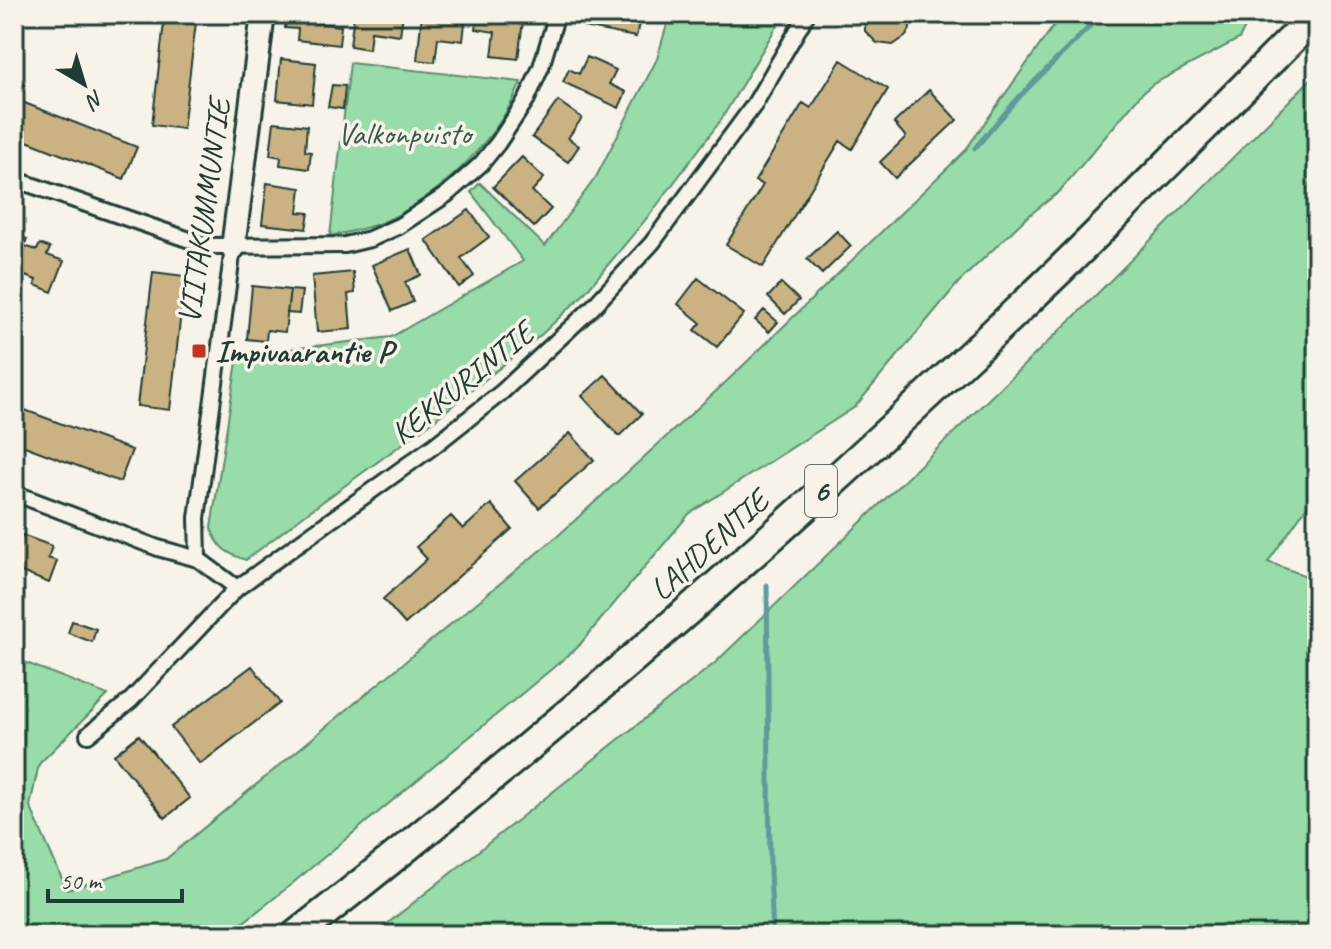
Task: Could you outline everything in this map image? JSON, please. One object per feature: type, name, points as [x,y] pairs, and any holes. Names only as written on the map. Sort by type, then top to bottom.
[{"type":"highway","name":"LAHDENTIE","points":[[296,935],[608,680],[778,529],[1061,268],[1317,14]]},
{"type":"street","name":"VIITAKUMMUNTIE","points":[[198,559],[197,518],[263,14]]},
{"type":"street","points":[[14,179],[207,246],[345,245],[370,239],[399,226],[446,195],[481,164],[513,124],[541,67],[557,14]]},
{"type":"street","name":"KEKKURINTIE","points":[[88,735],[131,700],[237,588],[458,427],[513,383],[592,308],[652,243],[754,105],[807,14]]},
{"type":"street","points":[[14,493],[158,548],[198,559],[237,588]]},
{"type":"green space","points":[[670,14],[784,14],[721,120],[652,212],[582,296],[542,334],[427,426],[246,560],[224,549],[211,528],[238,355],[391,337],[523,261],[471,192],[480,183],[545,246],[596,177],[657,59]]},
{"type":"green space","points":[[1062,14],[1252,14],[1239,39],[1153,84],[1141,94],[1059,192],[1027,217],[959,282],[855,407],[689,514],[577,648],[227,935],[14,935],[14,658],[108,695],[39,764],[30,806],[67,890],[166,859],[560,534],[727,381],[964,152]]},
{"type":"green space","name":"Valkonpuisto","points":[[350,63],[521,82],[499,123],[449,179],[410,208],[383,222],[330,236]]},
{"type":"green space","points":[[1317,73],[1317,492],[1268,562],[1317,580],[1317,905],[1304,935],[373,935],[716,662],[1082,309]]},
{"type":"building","points":[[14,14],[23,14],[16,68],[14,68]]},
{"type":"building","points":[[165,14],[197,14],[183,129],[152,125]]},
{"type":"building","points":[[287,14],[317,14],[316,23],[341,26],[339,45],[297,40],[298,29],[285,28]]},
{"type":"building","points":[[354,14],[403,14],[400,35],[371,31],[369,49],[350,46]]},
{"type":"building","points":[[422,14],[466,14],[463,41],[438,38],[435,62],[417,60]]},
{"type":"building","points":[[587,14],[618,14],[640,19],[636,37],[584,27]]},
{"type":"building","points":[[865,14],[909,14],[910,29],[893,45],[877,43],[865,31]]},
{"type":"building","points":[[478,15],[523,21],[518,59],[492,56],[495,32],[476,29]]},
{"type":"building","points":[[587,57],[616,70],[609,84],[626,92],[619,108],[563,82],[569,69],[579,74]]},
{"type":"building","points":[[281,59],[316,63],[312,104],[277,100]]},
{"type":"building","points":[[841,60],[888,89],[852,149],[840,141],[763,267],[726,245],[763,185],[755,181],[803,103],[811,108]]},
{"type":"building","points":[[332,85],[345,86],[343,109],[328,107]]},
{"type":"building","points":[[929,90],[957,120],[895,178],[880,162],[906,137],[894,123]]},
{"type":"building","points":[[558,101],[582,118],[568,138],[579,146],[568,162],[532,137]]},
{"type":"building","points":[[22,102],[137,147],[124,179],[14,136],[14,122]]},
{"type":"building","points":[[274,122],[307,126],[305,151],[311,152],[309,169],[280,165],[281,157],[270,155]]},
{"type":"building","points":[[522,157],[544,178],[532,191],[551,209],[534,227],[493,187]]},
{"type":"building","points":[[267,183],[301,188],[298,212],[309,213],[306,229],[262,224]]},
{"type":"building","points":[[469,210],[489,237],[461,258],[474,276],[459,287],[426,240]]},
{"type":"building","points":[[837,231],[851,246],[822,274],[807,259]]},
{"type":"building","points":[[16,235],[27,239],[24,246],[37,250],[40,244],[50,248],[47,255],[64,261],[52,292],[35,285],[36,280],[14,272]]},
{"type":"building","points":[[410,249],[421,275],[405,282],[413,302],[392,311],[372,265]]},
{"type":"building","points":[[153,272],[185,276],[170,410],[137,406]]},
{"type":"building","points":[[353,272],[355,293],[348,294],[351,329],[317,332],[312,276]]},
{"type":"building","points":[[698,278],[744,314],[717,347],[695,330],[701,323],[678,304]]},
{"type":"building","points":[[781,283],[799,300],[785,314],[768,297]]},
{"type":"building","points":[[252,286],[290,290],[285,332],[267,330],[266,341],[247,339]]},
{"type":"building","points":[[290,290],[302,291],[299,314],[287,313]]},
{"type":"building","points":[[764,310],[778,322],[769,332],[755,320]]},
{"type":"building","points":[[605,375],[642,414],[619,436],[582,396]]},
{"type":"building","points":[[14,406],[132,450],[120,482],[14,442]]},
{"type":"building","points":[[570,433],[594,460],[539,508],[515,481]]},
{"type":"building","points":[[491,504],[512,529],[405,624],[383,599],[427,559],[416,547],[451,516],[463,529]]},
{"type":"building","points":[[22,535],[52,546],[48,558],[57,561],[49,583],[14,569],[14,556]]},
{"type":"building","points":[[72,621],[96,629],[92,642],[68,633]]},
{"type":"building","points":[[252,666],[280,703],[200,764],[171,727]]},
{"type":"building","points":[[139,735],[190,798],[165,818],[114,755]]},
{"type":"waterway","points":[[975,148],[1020,96],[1102,14]]},
{"type":"waterway","points":[[767,585],[773,935]]},
{"type":"place","name":"Impivaarantie P","points":[[199,351]]}]
